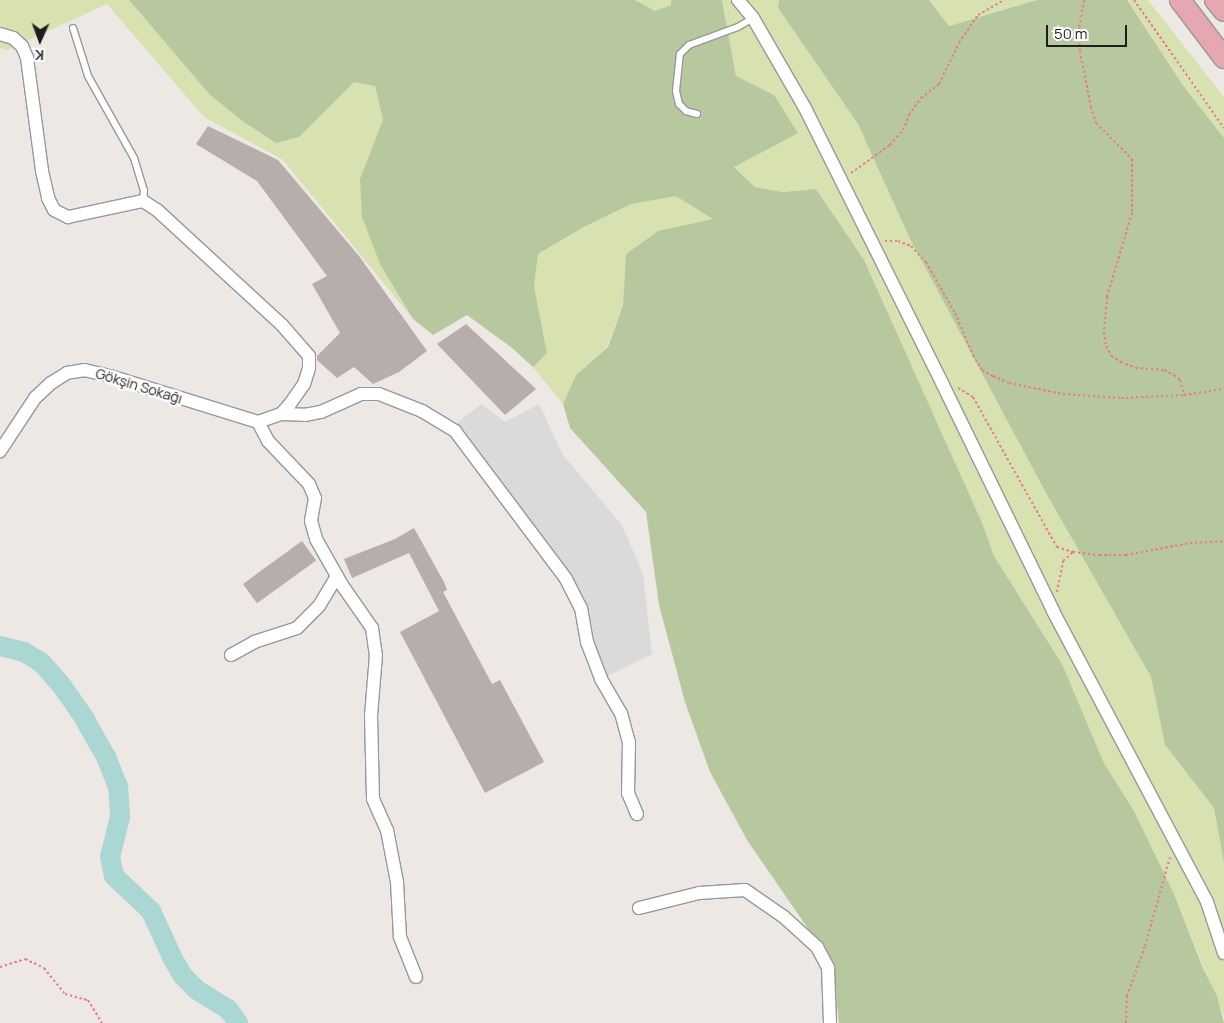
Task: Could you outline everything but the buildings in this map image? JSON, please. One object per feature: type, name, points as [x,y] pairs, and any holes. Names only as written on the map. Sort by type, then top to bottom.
[{"type":"highway","points":[[1180,0],[1224,58]]},
{"type":"highway","points":[[1215,0],[1224,11]]},
{"type":"street","points":[[738,0],[753,18],[805,108],[940,377],[1053,611],[1207,902],[1224,953]]},
{"type":"street","points":[[0,34],[13,38],[22,46],[27,58],[42,171],[48,198],[54,210],[68,217],[144,201],[157,210],[282,325],[306,350],[309,356],[309,368],[304,384],[281,414]]},
{"type":"street","name":"Gökşin Sokağı","points":[[0,451],[35,398],[51,383],[67,373],[85,370],[258,422]]},
{"type":"street","points":[[416,977],[400,937],[397,882],[387,830],[372,799],[372,716],[376,655],[372,628],[337,576],[316,539],[311,521],[316,498],[309,484],[268,441],[258,422],[281,414],[305,415],[321,412],[361,394],[379,394],[422,412],[455,431],[566,579],[581,608],[587,642],[601,679],[621,712],[629,742],[628,793],[637,814]]},
{"type":"street","points":[[231,655],[254,642],[297,628],[319,606],[337,576]]},
{"type":"street","points":[[639,908],[700,893],[745,890],[784,917],[817,948],[828,968],[830,1023]]},
{"type":"lane","points":[[697,114],[686,111],[679,104],[676,91],[680,54],[689,45],[738,27],[753,18]]},
{"type":"lane","points":[[73,28],[88,76],[134,158],[144,190],[144,201]]},
{"type":"path","points":[[840,179],[890,145],[903,130],[909,115],[921,98],[939,84],[959,43],[978,15],[1004,0]]},
{"type":"path","points":[[1084,0],[1079,28],[1080,51],[1091,107],[1096,123],[1116,140],[1132,159],[1132,213],[1107,297],[1104,332],[1106,346],[1111,356],[1121,362],[1136,368],[1164,370],[1174,375],[1180,380],[1184,395]]},
{"type":"path","points":[[1134,0],[1224,128]]},
{"type":"path","points":[[872,242],[898,241],[911,246],[926,262],[955,312],[973,356],[982,370],[1009,383],[1063,394],[1121,398],[1184,395],[1224,389]]},
{"type":"path","points":[[940,377],[973,397],[1058,547],[1073,552],[1099,555],[1126,555],[1190,543],[1224,541]]},
{"type":"path","points":[[1053,611],[1063,561],[1073,552]]},
{"type":"path","points":[[1126,1023],[1127,996],[1145,946],[1174,840]]},
{"type":"path","points":[[0,968],[25,959],[44,968],[66,994],[88,1000],[102,1023]]},
{"type":"green space","points":[[0,0],[129,0],[210,95],[245,123],[276,143],[299,137],[354,82],[375,86],[383,120],[374,144],[381,266],[413,319],[283,160],[204,117],[107,4],[7,50],[0,48]]},
{"type":"green space","points":[[129,0],[635,0],[655,11],[671,5],[671,0],[722,0],[736,76],[774,95],[798,133],[734,167],[755,187],[783,192],[816,189],[864,260],[983,525],[994,556],[1062,664],[1104,763],[1134,811],[1174,894],[1203,968],[1217,996],[1224,1023],[839,1023],[833,965],[747,840],[710,772],[685,702],[659,605],[646,512],[570,428],[563,404],[576,375],[608,347],[623,305],[626,254],[658,231],[713,219],[676,196],[631,204],[582,228],[538,254],[534,286],[547,353],[533,367],[512,348],[467,315],[433,335],[413,319],[381,266],[362,217],[360,179],[383,120],[375,86],[354,82],[299,137],[276,143],[245,123],[210,95]]},
{"type":"green space","points":[[635,0],[671,0],[671,5],[655,11]]},
{"type":"green space","points":[[722,0],[779,0],[778,8],[858,124],[910,239],[1046,493],[1151,677],[1165,745],[1214,808],[1224,863],[1224,1017],[1174,894],[1134,811],[1104,763],[1062,664],[994,556],[983,525],[920,387],[816,189],[783,192],[755,187],[734,166],[757,155],[774,95],[736,76]]},
{"type":"green space","points":[[779,0],[929,0],[949,26],[1037,0],[1127,0],[1182,84],[1224,138],[1224,863],[1214,808],[1165,745],[1151,677],[1046,493],[910,239],[858,124],[778,8]]},
{"type":"green space","points":[[929,0],[1037,0],[949,26]]},
{"type":"green space","points":[[1127,0],[1148,0],[1224,97],[1224,138],[1182,84]]},
{"type":"green space","points":[[676,195],[714,219],[658,231],[626,254],[623,305],[607,347],[576,375],[563,404],[533,367],[547,353],[534,285],[538,254],[582,228],[631,204]]},
{"type":"shaded area","points":[[481,404],[505,422],[539,404],[563,455],[622,525],[643,574],[652,654],[606,677],[593,641],[582,594],[482,456],[455,425]]},
{"type":"waterway","points":[[0,646],[24,652],[42,663],[62,686],[84,718],[106,757],[118,786],[120,817],[110,857],[114,876],[151,911],[183,976],[197,990],[228,1009],[238,1023]]}]
